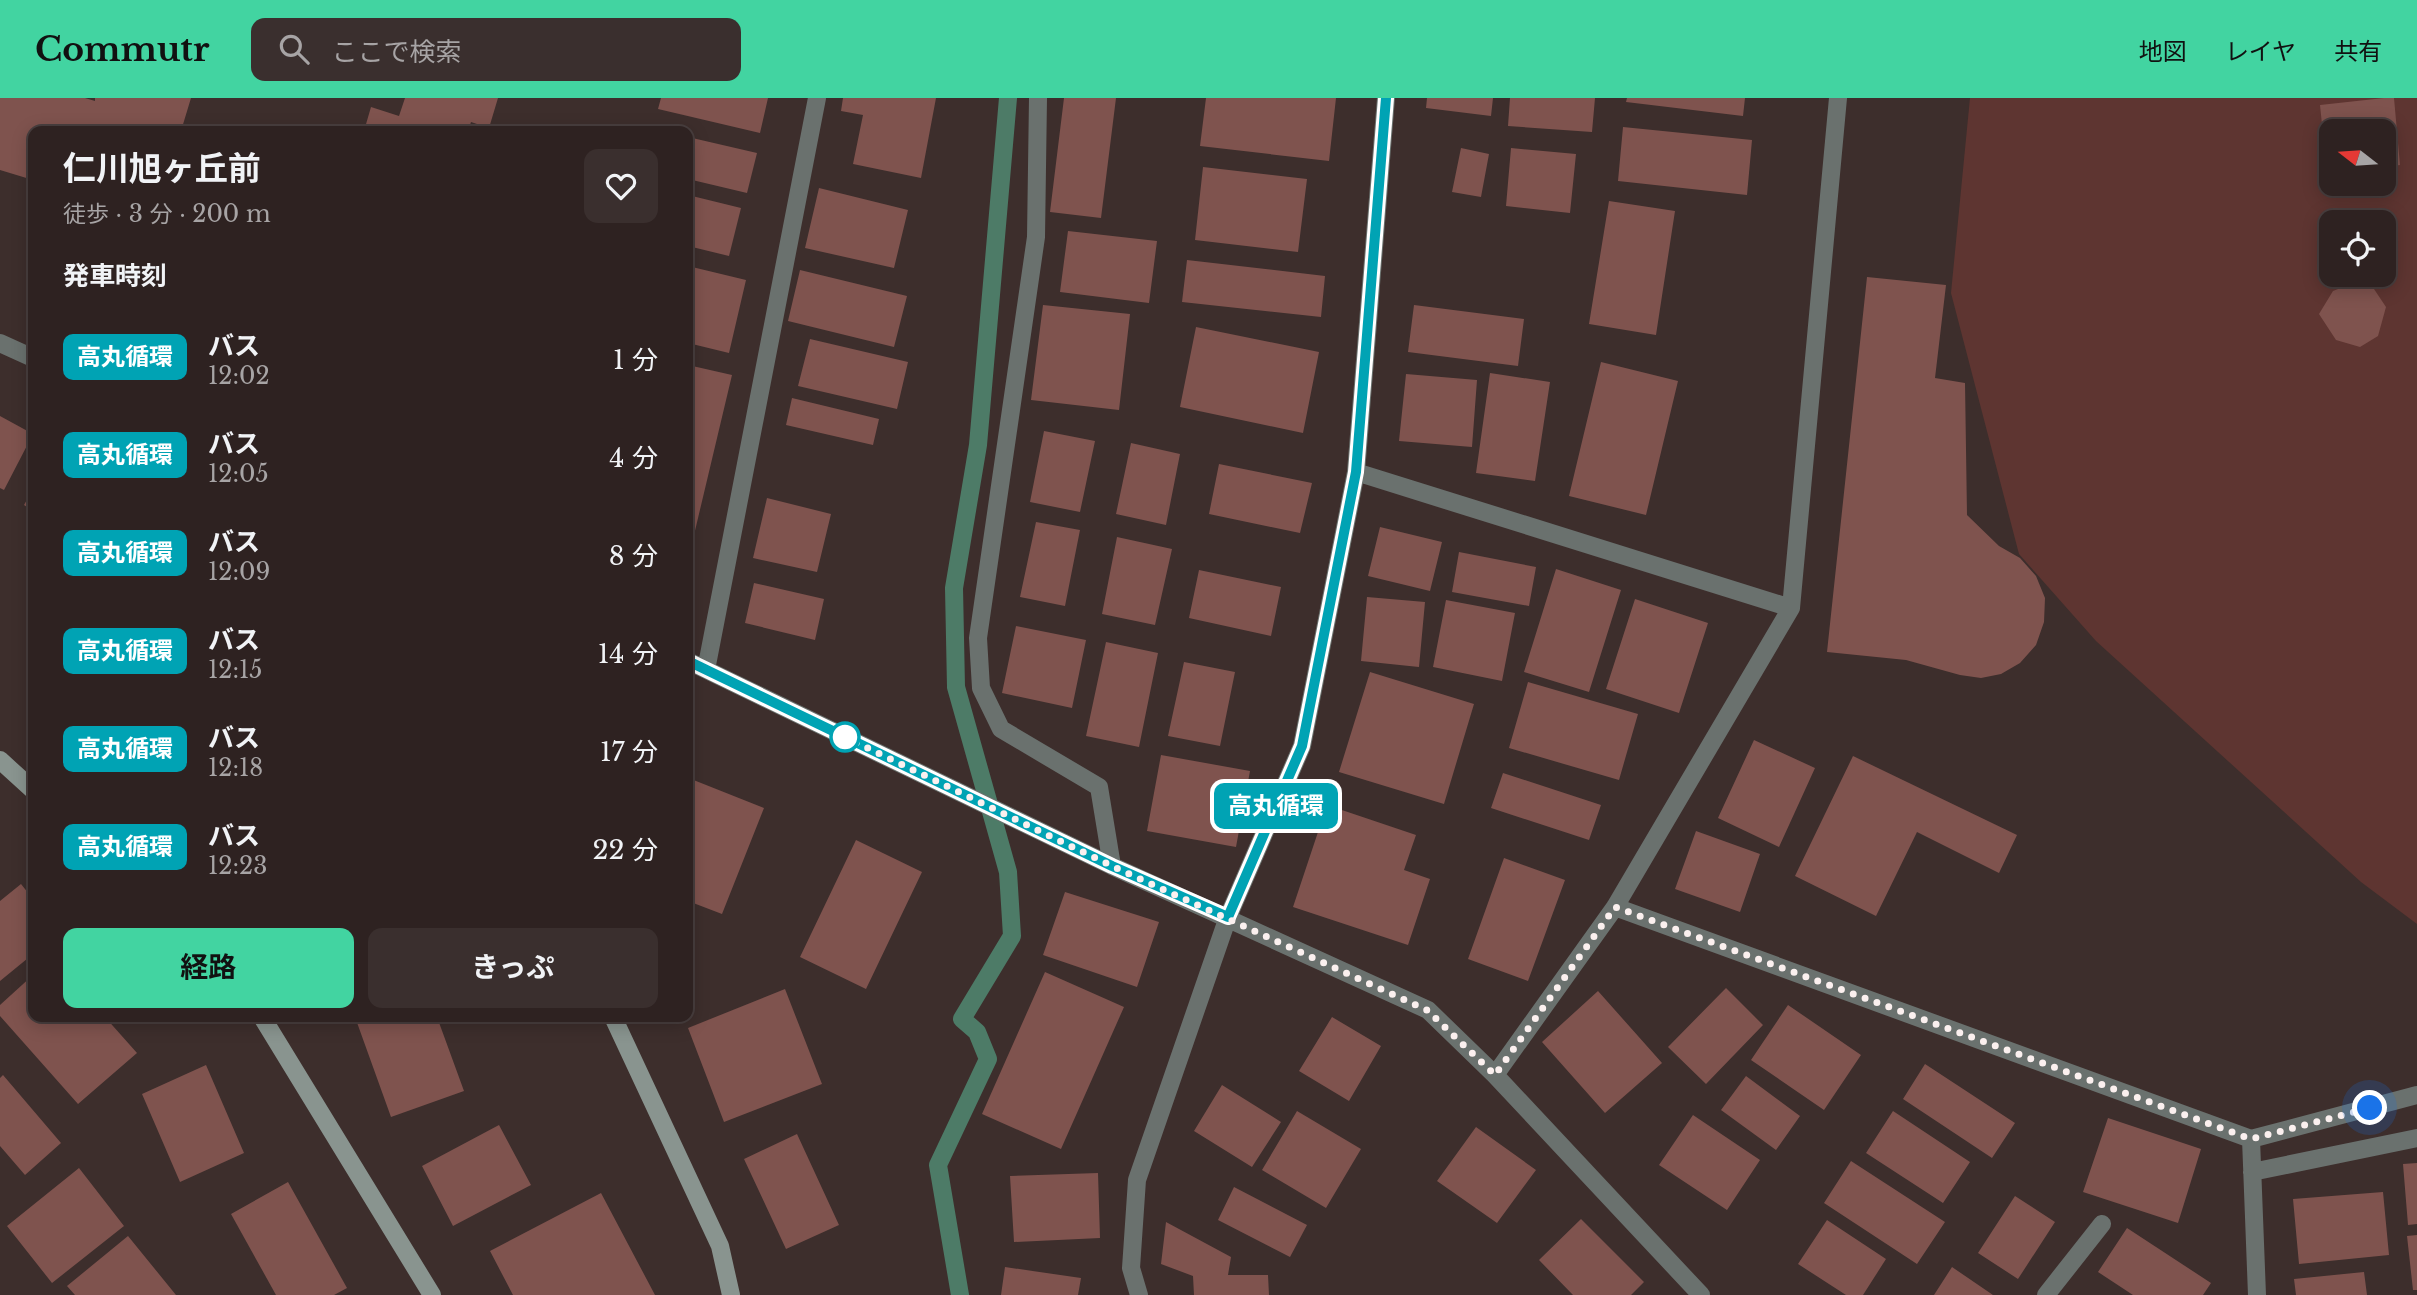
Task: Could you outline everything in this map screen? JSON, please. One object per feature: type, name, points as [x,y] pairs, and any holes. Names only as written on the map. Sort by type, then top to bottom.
[{"type":"street","points":[[706,670],[817,98]]},
{"type":"street","points":[[1038,98],[1035,237],[978,638],[981,688],[1001,729],[1099,787],[1112,866]]},
{"type":"street","points":[[1139,1295],[1130,1268],[1137,1180],[1228,917],[1302,746],[1356,472],[1386,98]]},
{"type":"street","points":[[1495,1075],[1615,907],[1791,608],[1838,98]]},
{"type":"street","points":[[0,344],[28,356]]},
{"type":"street","points":[[1356,472],[1791,608]]},
{"type":"street","points":[[693,664],[1112,866],[1427,1010],[1495,1075],[1701,1295]]},
{"type":"street","points":[[0,760],[28,785]]},
{"type":"street","points":[[1615,907],[2251,1139],[2417,1095]]},
{"type":"street","points":[[265,1022],[432,1295]]},
{"type":"street","points":[[615,1022],[720,1246],[732,1295]]},
{"type":"street","points":[[2252,1172],[2417,1138]]},
{"type":"street","points":[[2251,1139],[2257,1295]]},
{"type":"street","points":[[2046,1295],[2102,1224]]},
{"type":"shaded area","points":[[1970,98],[2417,98],[2417,924],[2361,882],[2096,641],[2019,554],[1951,293]]},
{"type":"building","points":[[0,98],[85,98],[95,101],[95,98],[191,98],[183,126],[28,126],[28,178],[0,170]]},
{"type":"building","points":[[405,98],[498,98],[490,126],[471,122],[470,126],[365,126],[371,107],[399,116]]},
{"type":"building","points":[[661,98],[768,98],[760,133],[658,109]]},
{"type":"building","points":[[843,98],[936,98],[921,178],[853,164],[863,115],[841,111]]},
{"type":"building","points":[[1064,98],[1116,98],[1101,218],[1050,212]]},
{"type":"building","points":[[1206,98],[1336,98],[1329,161],[1200,146]]},
{"type":"building","points":[[1427,98],[1493,98],[1491,116],[1426,108]]},
{"type":"building","points":[[1510,98],[1595,98],[1592,132],[1508,126]]},
{"type":"building","points":[[1627,98],[1745,98],[1743,116],[1626,102]]},
{"type":"building","points":[[2394,98],[2396,119],[2321,119],[2320,105]]},
{"type":"building","points":[[2396,120],[2400,165],[2396,166]]},
{"type":"building","points":[[1623,127],[1752,140],[1747,195],[1618,181]]},
{"type":"building","points":[[693,138],[757,153],[747,193],[693,180]]},
{"type":"building","points":[[1461,148],[1489,154],[1481,197],[1452,192]]},
{"type":"building","points":[[1511,148],[1576,154],[1570,213],[1506,206]]},
{"type":"building","points":[[1203,167],[1307,179],[1298,252],[1195,240]]},
{"type":"building","points":[[819,188],[908,210],[894,268],[805,248]]},
{"type":"building","points":[[693,196],[741,208],[729,256],[693,247]]},
{"type":"building","points":[[1609,201],[1675,211],[1656,335],[1589,324]]},
{"type":"building","points":[[1068,231],[1157,241],[1149,303],[1060,292]]},
{"type":"building","points":[[1187,260],[1325,276],[1321,317],[1182,302]]},
{"type":"building","points":[[693,267],[746,280],[729,353],[693,344]]},
{"type":"building","points":[[800,270],[907,296],[894,347],[788,321]]},
{"type":"building","points":[[1867,277],[1946,285],[1935,378],[1965,383],[1967,515],[1999,546],[2020,558],[2036,576],[2045,598],[2044,622],[2036,645],[2020,663],[2001,674],[1981,678],[1906,660],[1827,652]]},
{"type":"building","points":[[2343,287],[2374,289],[2386,307],[2378,336],[2360,347],[2336,340],[2319,314],[2333,291]]},
{"type":"building","points":[[1043,305],[1130,314],[1119,410],[1031,400]]},
{"type":"building","points":[[1414,305],[1524,319],[1518,366],[1408,352]]},
{"type":"building","points":[[1196,327],[1319,352],[1303,433],[1180,407]]},
{"type":"building","points":[[810,339],[908,362],[897,409],[798,386]]},
{"type":"building","points":[[1601,362],[1678,381],[1646,515],[1569,496]]},
{"type":"building","points":[[693,366],[732,375],[693,539]]},
{"type":"building","points":[[1490,373],[1550,382],[1535,481],[1476,473]]},
{"type":"building","points":[[1406,374],[1477,380],[1472,447],[1399,441]]},
{"type":"building","points":[[792,398],[879,419],[873,445],[786,425]]},
{"type":"building","points":[[0,416],[28,431],[28,444],[4,490],[0,488]]},
{"type":"building","points":[[1044,431],[1095,441],[1080,512],[1030,502]]},
{"type":"building","points":[[1131,443],[1180,454],[1166,525],[1116,514]]},
{"type":"building","points":[[1219,464],[1312,483],[1300,533],[1209,514]]},
{"type":"building","points":[[767,498],[831,514],[817,572],[753,558]]},
{"type":"building","points":[[1036,522],[1080,530],[1065,606],[1020,597]]},
{"type":"building","points":[[1380,527],[1442,542],[1430,591],[1368,576]]},
{"type":"building","points":[[1117,537],[1172,549],[1155,625],[1102,614]]},
{"type":"building","points":[[1459,552],[1536,567],[1529,606],[1452,592]]},
{"type":"building","points":[[1556,569],[1621,590],[1589,692],[1524,672]]},
{"type":"building","points":[[1199,570],[1281,587],[1271,636],[1189,618]]},
{"type":"building","points":[[754,583],[824,599],[815,640],[745,623]]},
{"type":"building","points":[[1367,597],[1425,602],[1419,667],[1361,661]]},
{"type":"building","points":[[1635,599],[1708,623],[1679,713],[1606,689]]},
{"type":"building","points":[[1446,600],[1515,613],[1502,681],[1433,667]]},
{"type":"building","points":[[1016,626],[1086,640],[1072,708],[1002,693]]},
{"type":"building","points":[[1106,642],[1158,653],[1139,747],[1086,736]]},
{"type":"building","points":[[1184,662],[1235,672],[1220,746],[1168,736]]},
{"type":"building","points":[[1370,672],[1474,704],[1444,804],[1339,772]]},
{"type":"building","points":[[1528,682],[1638,714],[1619,780],[1509,748]]},
{"type":"building","points":[[1754,740],[1815,768],[1779,847],[1718,818]]},
{"type":"building","points":[[1161,755],[1250,771],[1236,847],[1147,831]]},
{"type":"building","points":[[1853,756],[2017,835],[1999,873],[1917,832],[1876,916],[1795,876]]},
{"type":"building","points":[[1503,773],[1601,805],[1589,840],[1491,808]]},
{"type":"building","points":[[693,780],[764,808],[722,914],[693,903]]},
{"type":"building","points":[[1327,805],[1416,835],[1404,870],[1430,879],[1408,945],[1293,907]]},
{"type":"building","points":[[1696,831],[1760,854],[1740,912],[1675,889]]},
{"type":"building","points":[[856,840],[922,872],[866,989],[800,957]]},
{"type":"building","points":[[1504,858],[1565,880],[1528,981],[1468,959]]},
{"type":"building","points":[[21,884],[28,893],[28,958],[0,981],[0,901]]},
{"type":"building","points":[[1065,892],[1159,922],[1137,987],[1043,955]]},
{"type":"building","points":[[1045,972],[1124,1007],[1061,1149],[982,1114]]},
{"type":"building","points":[[28,980],[28,1022],[109,1022],[137,1053],[78,1104],[0,1016],[0,1005]]},
{"type":"building","points":[[1726,988],[1763,1025],[1706,1084],[1668,1047]]},
{"type":"building","points":[[785,989],[822,1084],[724,1122],[688,1028]]},
{"type":"building","points":[[1598,991],[1662,1063],[1605,1113],[1542,1042]]},
{"type":"building","points":[[1788,1005],[1861,1055],[1824,1110],[1751,1060]]},
{"type":"building","points":[[1332,1017],[1381,1046],[1349,1101],[1299,1071]]},
{"type":"building","points":[[357,1022],[439,1022],[464,1091],[391,1117]]},
{"type":"building","points":[[1925,1064],[2015,1123],[1992,1158],[1903,1099]]},
{"type":"building","points":[[206,1065],[244,1153],[180,1182],[142,1094]]},
{"type":"building","points":[[3,1075],[61,1143],[25,1175],[0,1146],[0,1078]]},
{"type":"building","points":[[1746,1076],[1800,1116],[1776,1150],[1721,1110]]},
{"type":"building","points":[[1222,1085],[1281,1122],[1252,1167],[1194,1131]]},
{"type":"building","points":[[1297,1111],[1361,1149],[1326,1208],[1262,1170]]},
{"type":"building","points":[[1893,1111],[1970,1162],[1943,1203],[1866,1153]]},
{"type":"building","points":[[1693,1115],[1760,1160],[1727,1210],[1659,1165]]},
{"type":"building","points":[[2108,1118],[2201,1149],[2178,1223],[2083,1192]]},
{"type":"building","points":[[499,1125],[531,1185],[453,1226],[422,1166]]},
{"type":"building","points":[[1476,1127],[1536,1170],[1497,1223],[1437,1181]]},
{"type":"building","points":[[797,1134],[839,1225],[786,1249],[744,1159]]},
{"type":"building","points":[[1851,1161],[1945,1222],[1917,1264],[1824,1203]]},
{"type":"building","points":[[2417,1163],[2417,1224],[2408,1225],[2403,1164]]},
{"type":"building","points":[[79,1168],[124,1226],[52,1283],[7,1226]]},
{"type":"building","points":[[1098,1173],[1100,1238],[1014,1242],[1010,1176]]},
{"type":"building","points":[[288,1182],[347,1288],[334,1295],[276,1295],[231,1214]]},
{"type":"building","points":[[1234,1187],[1307,1225],[1290,1257],[1218,1220]]},
{"type":"building","points":[[2383,1192],[2389,1255],[2299,1264],[2293,1199]]},
{"type":"building","points":[[601,1193],[655,1295],[513,1295],[490,1251]]},
{"type":"building","points":[[2015,1196],[2055,1222],[2018,1279],[1978,1253]]},
{"type":"building","points":[[1581,1219],[1644,1282],[1631,1295],[1573,1295],[1539,1260]]},
{"type":"building","points":[[1827,1220],[1886,1259],[1863,1295],[1846,1295],[1798,1264]]},
{"type":"building","points":[[1166,1222],[1231,1257],[1228,1275],[1268,1275],[1269,1295],[1194,1295],[1193,1276],[1161,1264]]},
{"type":"building","points":[[2127,1228],[2211,1283],[2203,1295],[2133,1295],[2098,1272]]},
{"type":"building","points":[[2417,1235],[2417,1290],[2413,1290],[2407,1236]]},
{"type":"building","points":[[128,1236],[176,1295],[75,1295],[67,1286]]},
{"type":"building","points":[[1005,1267],[1081,1278],[1078,1295],[1001,1295]]},
{"type":"building","points":[[1952,1267],[1993,1295],[1934,1295]]},
{"type":"building","points":[[2364,1272],[2367,1295],[2296,1295],[2294,1279]]},
{"type":"waterway","points":[[960,1295],[938,1165],[988,1059],[977,1032],[962,1019],[1012,936],[1008,872],[956,687],[954,588],[978,445],[1008,98]]},
{"type":"bus line","name":"高丸循環","points":[[693,663],[1112,866],[1228,917],[1302,746],[1356,472],[1386,98]]},
{"type":"route","points":[[845,737],[1112,866],[1427,1010],[1495,1075],[1615,907],[2251,1139],[2370,1108]]}]
